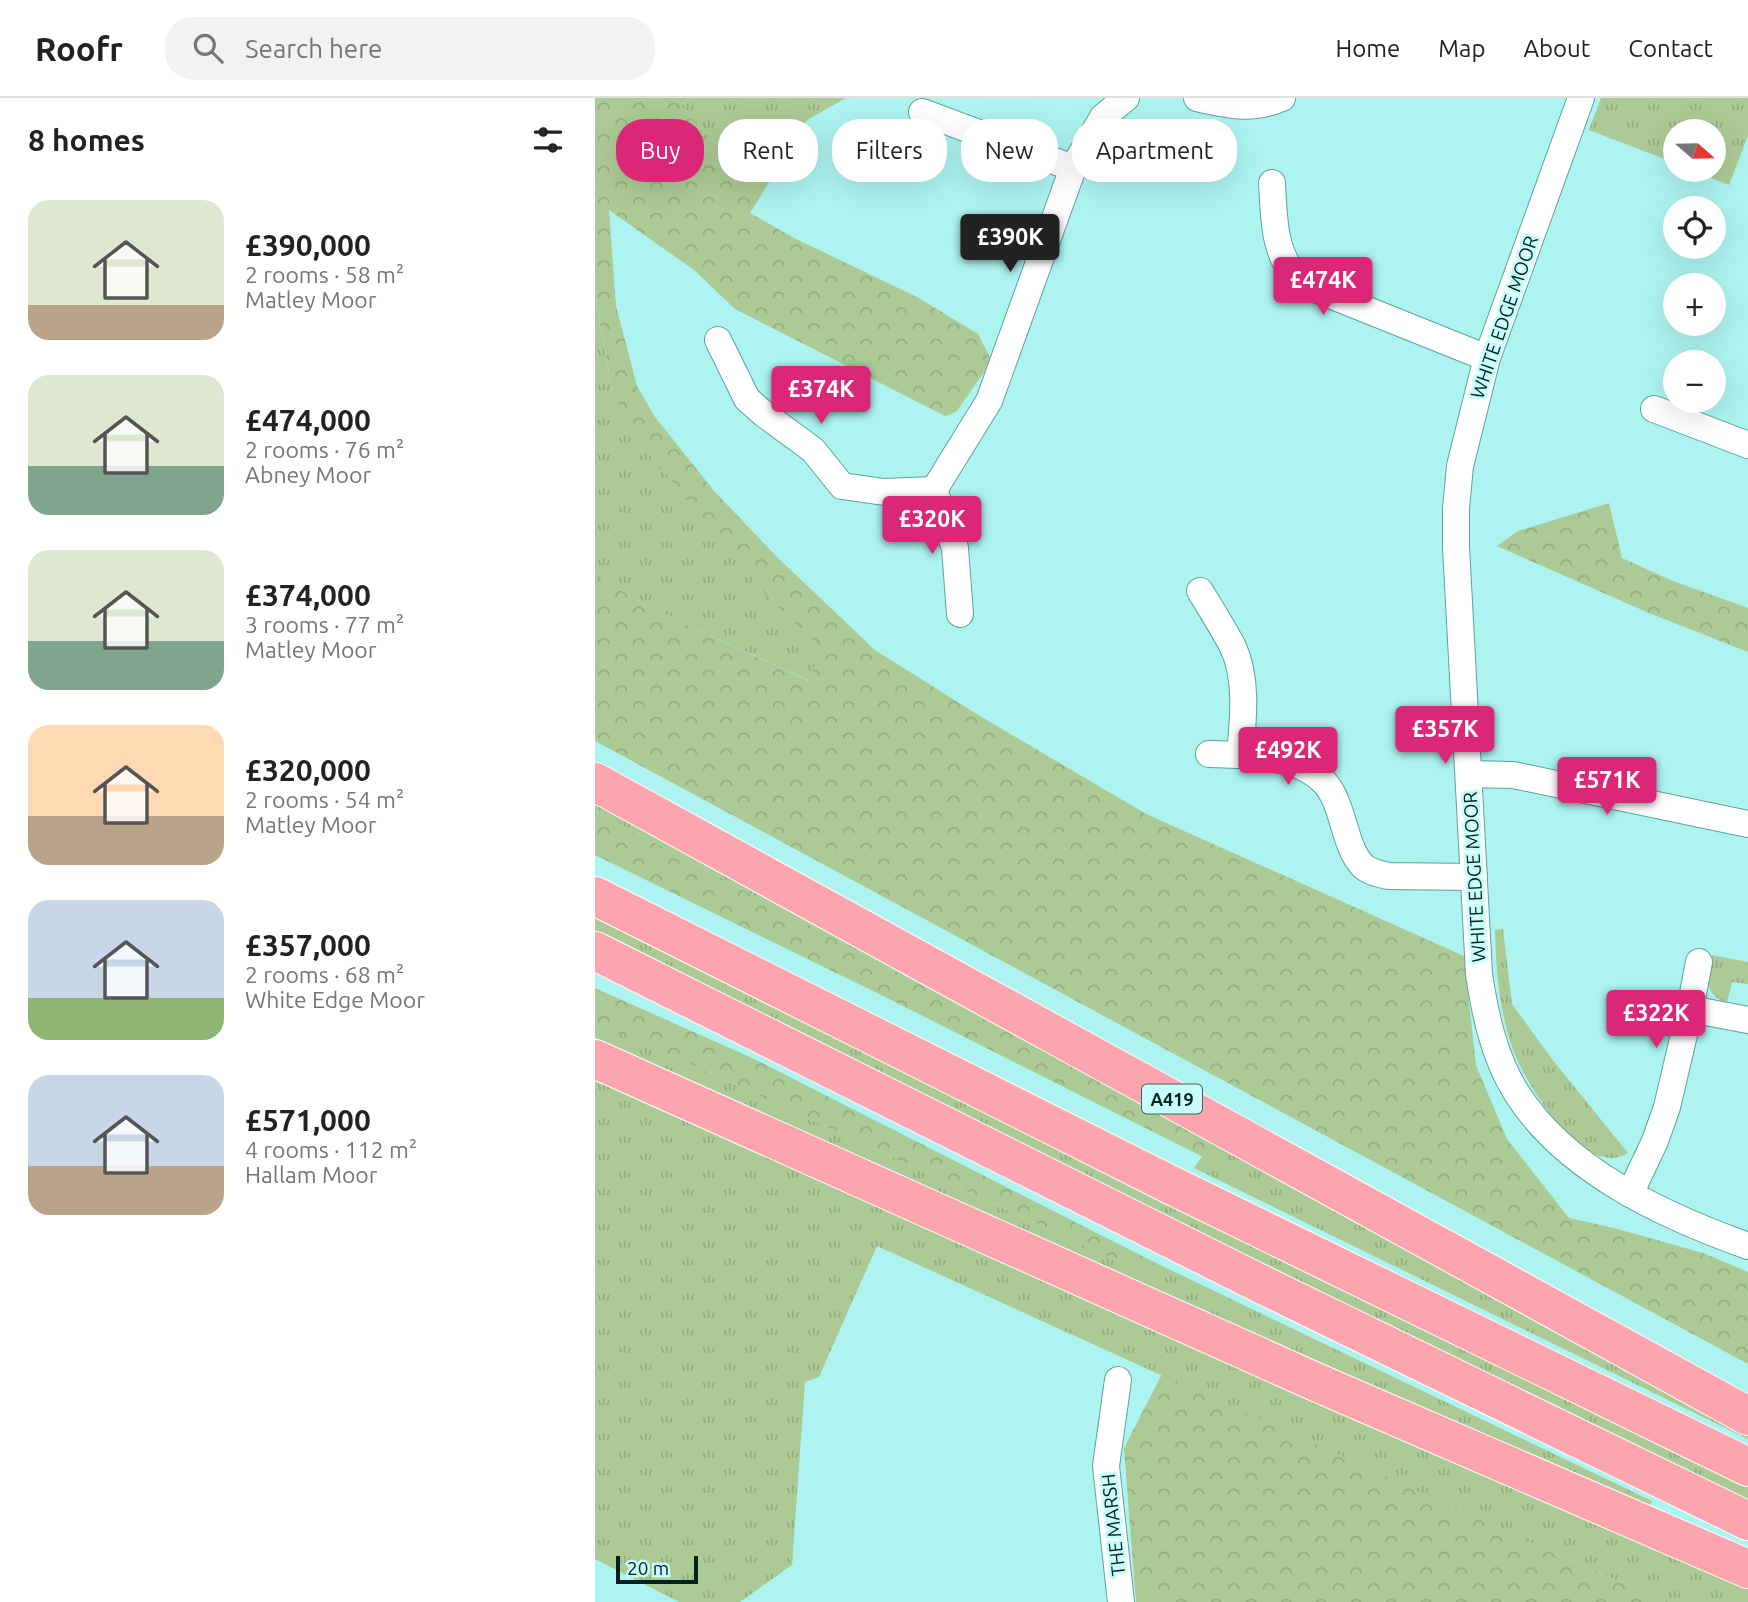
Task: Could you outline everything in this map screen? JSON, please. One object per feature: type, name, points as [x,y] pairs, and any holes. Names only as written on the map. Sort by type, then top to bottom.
[{"type":"highway","name":"A419","points":[[595,782],[1748,1416]]},
{"type":"highway","points":[[595,896],[1156,1178],[1748,1467]]},
{"type":"highway","points":[[595,951],[1253,1280],[1748,1521]]},
{"type":"highway","points":[[595,1059],[1318,1383],[1748,1569]]},
{"type":"street","points":[[1102,119],[1126,98]]},
{"type":"street","points":[[1197,98],[1245,107],[1267,104],[1282,98]]},
{"type":"street","name":"WHITE EDGE MOOR","points":[[1581,98],[1487,358],[1460,466],[1456,547],[1479,974],[1486,1019],[1515,1091],[1558,1145],[1630,1194],[1748,1246]]},
{"type":"street","points":[[922,112],[1072,169]]},
{"type":"street","points":[[934,490],[989,401],[1072,172]]},
{"type":"street","points":[[1272,183],[1276,235],[1285,260],[1297,279],[1315,289],[1487,358]]},
{"type":"street","points":[[718,340],[747,399],[813,450],[842,486],[884,492],[934,490]]},
{"type":"street","points":[[1654,409],[1746,437]]},
{"type":"street","points":[[934,490],[955,548],[960,614]]},
{"type":"street","points":[[1200,591],[1234,650],[1244,716],[1240,755]]},
{"type":"street","points":[[1209,754],[1264,757],[1295,764],[1315,774],[1332,793],[1356,855],[1363,866],[1376,874],[1399,877],[1474,877]]},
{"type":"street","points":[[1469,774],[1513,775],[1748,824]]},
{"type":"street","points":[[1630,1194],[1655,1141],[1667,1107],[1699,962]]},
{"type":"street","points":[[1690,1009],[1748,1020]]},
{"type":"street","name":"THE MARSH","points":[[1118,1380],[1126,1409],[1106,1479],[1121,1602]]},
{"type":"green space","points":[[595,98],[689,98],[681,106],[693,119],[616,119],[616,182],[704,182],[704,131],[718,146],[718,182],[751,182],[762,194],[750,213],[794,238],[917,297],[978,334],[992,361],[956,412],[945,416],[735,309],[694,270],[609,210],[616,306],[637,386],[655,417],[715,492],[777,557],[875,650],[975,713],[1146,814],[1464,956],[1476,1065],[1507,1139],[1569,1218],[1703,1253],[1748,1272],[1748,1364],[595,741],[595,573],[644,605],[809,681],[820,647],[763,592],[630,431],[612,390],[595,296]]},
{"type":"green space","points":[[689,98],[846,98],[809,119],[718,119],[718,146],[704,131],[704,119],[693,119],[681,106]]},
{"type":"green space","points":[[1601,98],[1748,98],[1748,136],[1729,185],[1721,182],[1726,182],[1726,119],[1663,119],[1663,158],[1589,130]]},
{"type":"green space","points":[[751,182],[769,182],[762,194]]},
{"type":"green space","points":[[595,296],[612,391],[763,592],[821,647],[810,681],[644,605],[595,573]]},
{"type":"green space","points":[[1609,503],[1622,558],[1673,581],[1748,608],[1748,652],[1649,613],[1497,546],[1518,531]]},
{"type":"green space","points":[[595,795],[1748,1428],[1748,1439],[1194,1168],[1213,1140],[595,811]]},
{"type":"green space","points":[[595,811],[1213,1140],[1203,1157],[595,855]]},
{"type":"green space","points":[[595,916],[1748,1486],[1748,1501],[1547,1404],[595,931]]},
{"type":"green space","points":[[1503,929],[1512,1004],[1552,1059],[1628,1153],[1611,1158],[1593,1153],[1575,1141],[1558,1124],[1529,1082],[1512,1047],[1501,1004],[1495,930]]},
{"type":"green space","points":[[1712,955],[1748,962],[1748,984],[1732,982],[1727,1003],[1710,989],[1708,977]]},
{"type":"green space","points":[[595,988],[752,1058],[1154,1262],[1148,1275],[699,1068],[595,1023]]},
{"type":"green space","points":[[595,1023],[699,1068],[1148,1275],[1154,1262],[1652,1501],[1648,1509],[595,1038]]},
{"type":"green space","points":[[595,1080],[1748,1587],[1748,1602],[1669,1602],[1557,1555],[877,1246],[819,1377],[805,1382],[792,1565],[740,1602],[679,1602],[595,1559]]},
{"type":"green space","points":[[1162,1374],[1557,1555],[1669,1602],[1163,1602],[1163,1599],[1134,1578],[1124,1448]]},
{"type":"green space","points":[[1134,1578],[1163,1599],[1163,1602],[1136,1602]]}]
